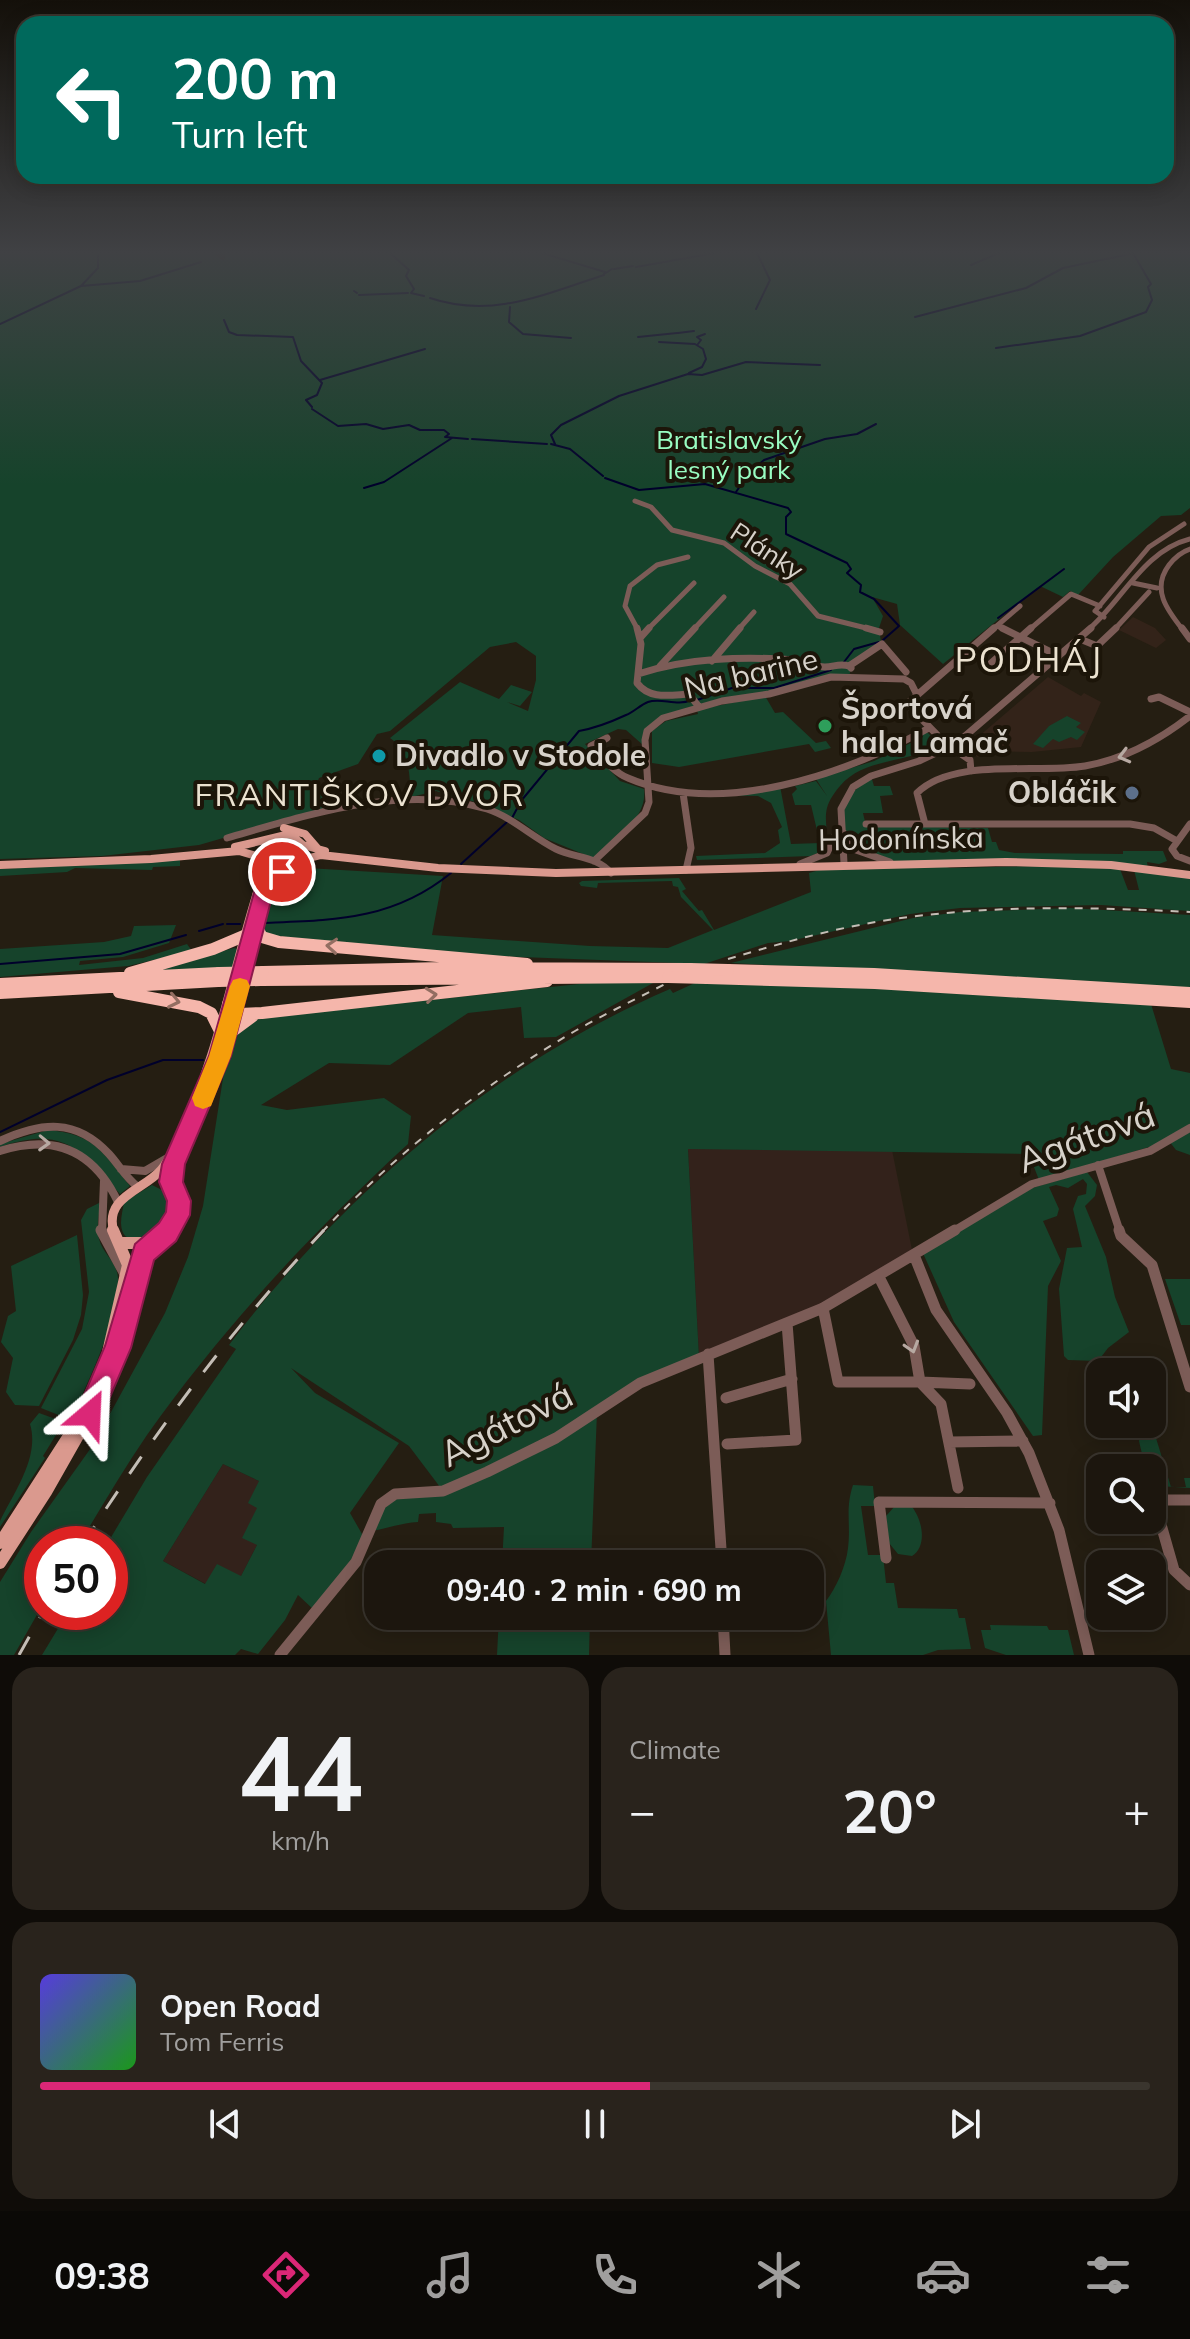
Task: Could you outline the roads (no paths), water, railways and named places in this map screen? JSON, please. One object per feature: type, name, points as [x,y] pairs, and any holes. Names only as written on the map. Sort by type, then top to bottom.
[{"type":"highway","points":[[108,978],[213,949],[251,925],[262,937],[279,942],[515,961],[541,967]]},
{"type":"highway","points":[[0,984],[108,978],[541,967],[728,970],[1190,993]]},
{"type":"highway","points":[[262,976],[852,978]]},
{"type":"highway","points":[[231,1008],[262,1013],[576,976]]},
{"type":"highway","points":[[0,993],[219,977]]},
{"type":"highway","points":[[875,979],[1190,1002]]},
{"type":"highway","points":[[94,988],[199,1007],[211,1013],[223,1034],[262,1013]]},
{"type":"main road","points":[[238,847],[270,831],[288,828],[305,834],[322,853],[277,874],[267,883]]},
{"type":"main road","name":"Hodonínska","points":[[124,860],[238,847],[287,833],[298,837],[303,845],[322,853],[392,864],[533,873],[611,873],[844,863],[1096,863],[1190,875]]},
{"type":"main road","points":[[0,1563],[64,1460],[101,1391],[118,1348],[140,1262],[152,1243],[165,1235],[177,1219],[179,1201],[172,1188],[171,1174],[231,1008],[262,876],[258,860],[262,842]]},
{"type":"main road","points":[[298,859],[303,845]]},
{"type":"main road","name":"Hodonínska","points":[[0,865],[239,851],[275,869],[322,853]]},
{"type":"main road","points":[[251,925],[275,869]]},
{"type":"main road","points":[[0,1543],[4,1531],[77,1422],[96,1386],[113,1336],[127,1277],[129,1256],[111,1226],[118,1202],[144,1185],[169,1157],[223,1034]]},
{"type":"main road","points":[[144,1185],[165,1183],[172,1188]]},
{"type":"main road","points":[[122,1243],[152,1243]]},
{"type":"street","name":"Plánky","points":[[635,501],[651,507],[672,530],[724,543],[755,566],[790,584],[818,616],[880,632]]},
{"type":"street","points":[[800,864],[827,853],[832,847],[844,800],[858,783],[950,747],[1104,617],[1163,548],[1190,538],[1182,527],[1149,547],[1100,606],[1096,613],[1104,617]]},
{"type":"street","points":[[1164,607],[1159,588],[1162,575],[1173,559],[1190,549]]},
{"type":"street","name":"Plánky","points":[[641,637],[629,620],[624,602],[629,587],[664,560],[688,557]]},
{"type":"street","points":[[694,583],[641,637],[637,683],[644,692],[661,696],[689,694],[699,707]]},
{"type":"street","points":[[1133,583],[1147,590],[1190,639]]},
{"type":"street","points":[[1080,639],[1097,646],[1131,615],[1147,590],[1159,588]]},
{"type":"street","points":[[989,665],[1071,594],[1100,606]]},
{"type":"street","points":[[659,667],[724,597]]},
{"type":"street","points":[[997,769],[970,760],[950,747],[907,704],[916,693],[1020,606]]},
{"type":"street","name":"Plánky","points":[[712,661],[754,612]]},
{"type":"street","points":[[997,626],[1059,656]]},
{"type":"street","points":[[638,674],[659,667],[712,661],[796,660],[826,667],[845,664],[882,644],[906,672]]},
{"type":"street","points":[[845,664],[849,678]]},
{"type":"street","name":"Na barine","points":[[648,784],[647,731],[663,718],[831,677],[904,679],[911,683],[916,693]]},
{"type":"street","points":[[925,824],[917,793],[922,788],[971,771],[1045,770],[1094,764],[1138,753],[1168,735],[1190,714],[1156,696],[1151,699]]},
{"type":"street","points":[[607,738],[591,746],[626,778],[683,793],[742,789],[833,772],[894,749],[929,728]]},
{"type":"street","points":[[970,760],[971,771]]},
{"type":"street","points":[[594,861],[645,813],[649,802],[648,784]]},
{"type":"street","points":[[683,793],[691,848],[686,870]]},
{"type":"street","points":[[227,838],[329,810],[422,799],[461,801],[491,810],[558,850],[594,861],[611,873]]},
{"type":"street","points":[[839,823],[855,850],[892,863]]},
{"type":"street","points":[[839,823],[844,863]]},
{"type":"street","points":[[866,824],[1130,824],[1154,828],[1177,841]]},
{"type":"street","points":[[1190,824],[1173,846],[1174,852],[1190,861]]},
{"type":"street","points":[[663,871],[688,856]]},
{"type":"street","points":[[0,1141],[24,1130],[47,1124],[65,1124],[93,1137],[121,1169],[144,1185]]},
{"type":"street","name":"Agátová","points":[[280,1655],[356,1562],[381,1504],[395,1494],[443,1491],[556,1438],[640,1383],[823,1308],[879,1277],[914,1255],[919,1248],[1032,1184],[1150,1151],[1190,1128]]},
{"type":"street","points":[[0,1151],[25,1143],[59,1143],[85,1160],[118,1202]]},
{"type":"street","points":[[121,1169],[145,1171],[169,1157]]},
{"type":"street","points":[[1098,1165],[1121,1236],[1152,1265],[1190,1387]]},
{"type":"street","points":[[104,1181],[101,1229],[109,1250],[127,1277]]},
{"type":"street","points":[[914,1255],[936,1310],[1023,1441],[1050,1503],[1089,1655]]},
{"type":"street","points":[[879,1277],[914,1346],[920,1382],[941,1404],[958,1488]]},
{"type":"street","points":[[823,1308],[838,1382],[970,1384]]},
{"type":"street","points":[[727,1444],[796,1440],[787,1323]]},
{"type":"street","points":[[708,1354],[721,1550]]},
{"type":"street","points":[[726,1398],[792,1379]]},
{"type":"street","points":[[949,1442],[1023,1441]]},
{"type":"street","points":[[1166,1500],[1190,1500]]},
{"type":"street","points":[[886,1558],[879,1502],[1050,1503]]},
{"type":"street","points":[[1164,1534],[1174,1570],[1190,1585]]},
{"type":"street","points":[[724,1630],[725,1655]]},
{"type":"waterway","points":[[228,330],[237,335],[293,337],[301,361],[322,383],[317,395],[306,400],[312,407]]},
{"type":"waterway","points":[[519,330],[523,334],[571,338]]},
{"type":"waterway","points":[[996,348],[1080,336],[1096,330]]},
{"type":"waterway","points":[[678,333],[694,331]]},
{"type":"waterway","points":[[638,337],[677,333]]},
{"type":"waterway","points":[[698,344],[701,340],[697,337],[705,334]]},
{"type":"waterway","points":[[659,342],[695,344],[703,349],[706,359],[702,367],[689,373]]},
{"type":"waterway","points":[[320,380],[425,349]]},
{"type":"waterway","points":[[555,444],[551,435],[561,425],[619,396],[688,374],[702,375],[746,362],[820,365]]},
{"type":"waterway","points":[[312,409],[338,426],[366,424],[383,429],[409,425],[420,430],[444,430],[449,434],[445,437],[468,439]]},
{"type":"waterway","points":[[736,492],[749,473],[764,460],[825,439],[857,434],[876,424]]},
{"type":"waterway","points":[[364,488],[384,482],[452,438]]},
{"type":"waterway","points":[[472,439],[547,444]]},
{"type":"waterway","points":[[551,444],[570,449],[603,476]]},
{"type":"waterway","points":[[605,478],[639,490],[705,484],[788,508],[791,512],[786,517],[786,534],[847,563],[851,569],[847,573],[861,585],[860,592],[874,599],[899,626],[883,640]]},
{"type":"waterway","points":[[998,618],[1064,569]]},
{"type":"waterway","points":[[844,662],[854,649],[879,642]]},
{"type":"waterway","points":[[697,700],[732,688],[774,688],[831,670]]},
{"type":"waterway","points":[[512,818],[521,801],[579,731],[615,720],[648,702],[680,703],[691,700]]},
{"type":"waterway","points":[[461,864],[507,822]]},
{"type":"waterway","points":[[261,923],[337,919],[384,909],[407,901],[451,873]]},
{"type":"waterway","points":[[199,931],[223,924]]},
{"type":"waterway","points":[[227,924],[240,924]]},
{"type":"waterway","points":[[0,964],[120,954],[186,935]]},
{"type":"waterway","points":[[0,1132],[107,1080],[163,1060],[203,1060]]},
{"type":"railway","points":[[728,959],[835,930],[937,914],[1046,908],[1190,912]]},
{"type":"railway","points":[[322,1232],[410,1148],[507,1074],[575,1031],[667,983]]},
{"type":"railway","points":[[95,1526],[196,1381],[324,1230]]},
{"type":"railway","points":[[19,1655],[33,1630]]},
{"type":"place","name":"Športová hala Lamač","points":[[825,726]]},
{"type":"place","name":"Divadlo v Stodole","points":[[379,756]]},
{"type":"place","name":"Obláčik","points":[[1132,793]]},
{"type":"district","name":"PODHÁJ","points":[[1029,660]]},
{"type":"district","name":"FRANTIŠKOV DVOR","points":[[360,795]]},
{"type":"park label","name":"Bratislavský lesný park","points":[[729,455]]}]
